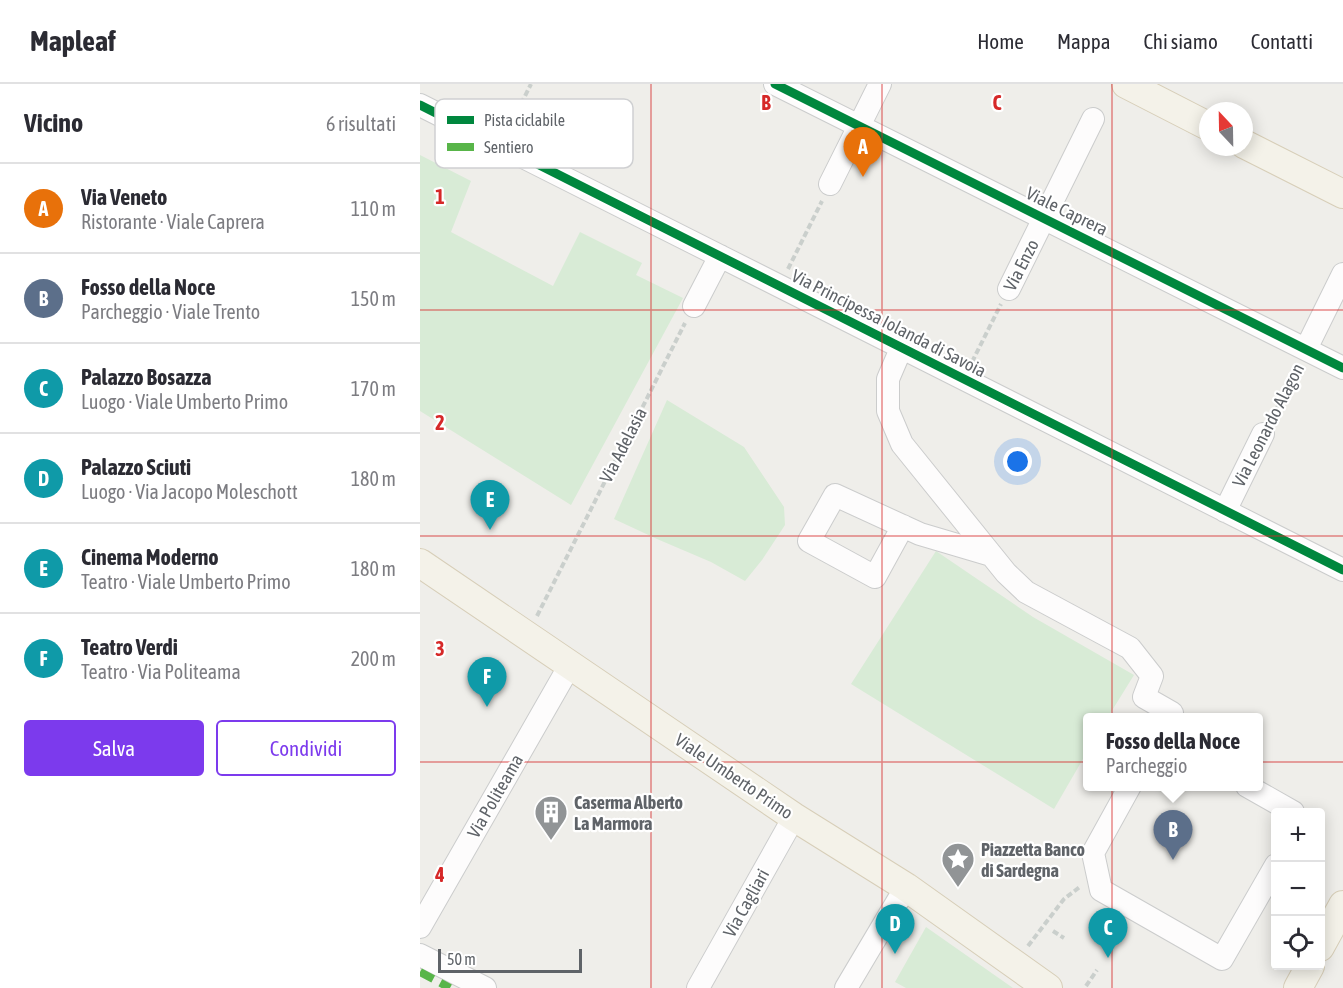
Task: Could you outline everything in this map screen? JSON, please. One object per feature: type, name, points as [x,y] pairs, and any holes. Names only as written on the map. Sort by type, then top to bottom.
[{"type":"main road","points":[[1126,84],[1199,121]]},
{"type":"main road","points":[[1253,149],[1343,194]]},
{"type":"main road","name":"Viale Umberto Primo","points":[[420,563],[794,817],[906,887],[1048,988]]},
{"type":"main road","points":[[1325,938],[1343,905]]},
{"type":"main road","points":[[1298,988],[1308,970]]},
{"type":"street","name":"Viale Caprera","points":[[776,84],[1343,368]]},
{"type":"street","points":[[830,184],[880,84]]},
{"type":"street","name":"Via Principessa Iolanda di Savoia","points":[[420,105],[435,112]]},
{"type":"street","name":"Via Enzo","points":[[1009,289],[1093,119]]},
{"type":"street","name":"Via Principessa Iolanda di Savoia","points":[[546,168],[1343,570]]},
{"type":"street","points":[[694,306],[720,256]]},
{"type":"street","name":"Via Leonardo Alagon","points":[[1306,349],[1343,274]]},
{"type":"street","points":[[903,348],[888,379],[888,411],[902,444],[1006,573],[1026,592],[1130,648],[1152,676],[1144,697],[1172,713]]},
{"type":"street","name":"Via Leonardo Alagon","points":[[1225,511],[1263,434]]},
{"type":"street","points":[[903,526],[920,534],[991,555]]},
{"type":"street","name":"Via Politeama","points":[[420,927],[570,665]]},
{"type":"street","points":[[1128,791],[1093,853],[1101,890],[1222,959],[1271,872]]},
{"type":"street","points":[[1255,791],[1284,808]]},
{"type":"street","name":"Via Cagliari","points":[[698,988],[794,817]]},
{"type":"street","points":[[846,988],[906,887]]},
{"type":"street","points":[[420,955],[485,988]]},
{"type":"street","points":[[420,972],[450,988]]},
{"type":"path","points":[[523,99],[531,84]]},
{"type":"path","points":[[779,286],[830,184]]},
{"type":"path","points":[[1028,946],[1064,899],[1078,888],[1099,878]]},
{"type":"path","points":[[1053,931],[1064,938]]},
{"type":"path","points":[[1086,986],[1097,970]]},
{"type":"green space","points":[[420,155],[435,163],[435,168],[446,168],[471,181],[451,232],[553,286],[580,232],[642,263],[636,275],[683,298],[571,505],[420,411]]},
{"type":"green space","points":[[667,400],[744,447],[784,507],[785,525],[745,581],[711,562],[614,519]]},
{"type":"green space","points":[[936,551],[1033,617],[1134,675],[1110,713],[1083,713],[1083,759],[1054,809],[851,684]]},
{"type":"green space","points":[[926,927],[1013,988],[906,988],[895,982]]},
{"type":"marked path","points":[[420,972],[450,988]]},
{"type":"cycle path","points":[[775,84],[1343,368]]},
{"type":"cycle path","points":[[420,105],[435,113]]},
{"type":"cycle path","points":[[545,168],[1343,570]]},
{"type":"place","name":"Via Veneto","points":[[863,177]]},
{"type":"place","name":"Cinema Moderno","points":[[490,530]]},
{"type":"place","name":"Teatro Verdi","points":[[487,707]]},
{"type":"place","name":"Caserma Alberto La Marmora","points":[[551,841]]},
{"type":"place","name":"Fosso della Noce","points":[[1173,860]]},
{"type":"place","name":"Piazzetta Banco di Sardegna","points":[[958,888]]},
{"type":"place","name":"Palazzo Sciuti","points":[[895,954]]},
{"type":"place","name":"Palazzo Bosazza","points":[[1108,958]]}]
